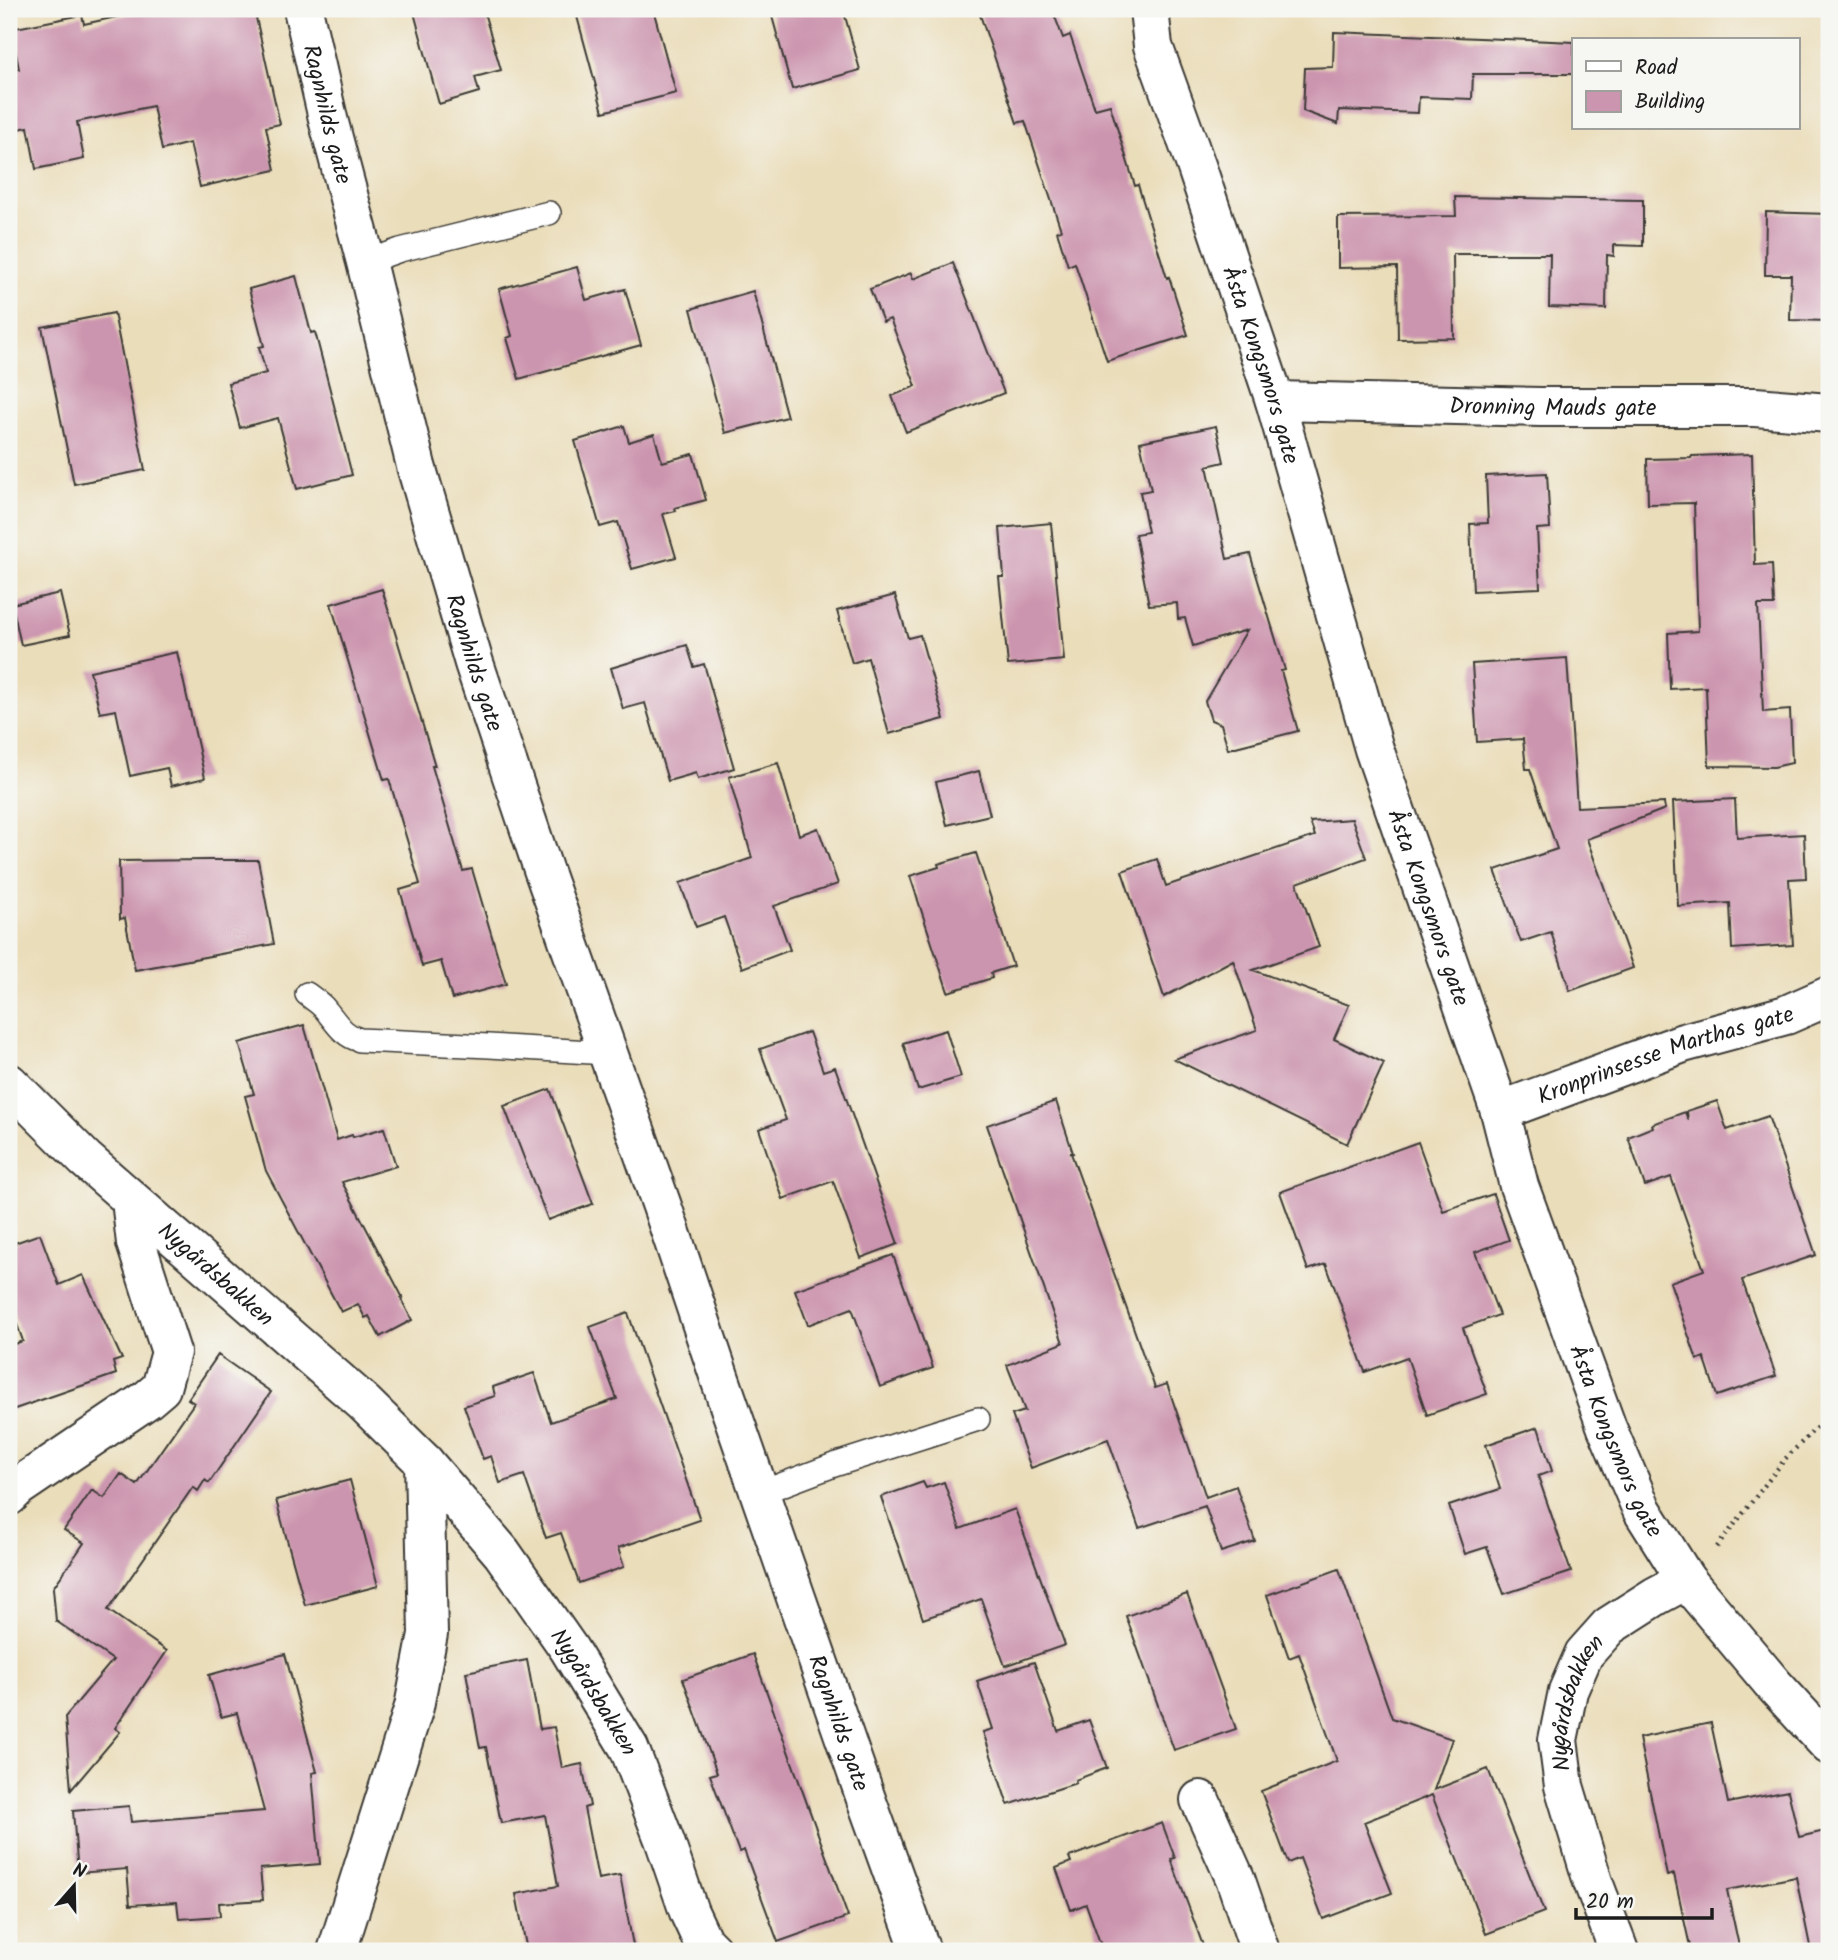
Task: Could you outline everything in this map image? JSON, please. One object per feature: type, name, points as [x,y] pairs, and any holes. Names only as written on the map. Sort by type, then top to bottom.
[{"type":"street","name":"Ragnhilds gate","points":[[303,9],[329,123],[416,466],[470,649],[543,869],[861,1786],[921,1951]]},
{"type":"street","name":"Åsta Kongsmors gate","points":[[1149,9],[1153,46],[1275,401],[1374,749],[1500,1111],[1519,1186],[1608,1428],[1642,1510],[1686,1580],[1773,1684],[1829,1745]]},
{"type":"street","name":"Dronning Mauds gate","points":[[1275,401],[1755,407],[1829,413]]},
{"type":"street","name":"Kronprinsesse Marthas gate","points":[[1500,1111],[1684,1043],[1786,1015],[1829,996]]},
{"type":"street","name":"Nygårdsbakken","points":[[9,1083],[85,1159],[363,1403],[424,1462],[502,1553],[569,1649],[629,1748],[688,1912],[703,1942],[712,1951]]},
{"type":"street","name":"Nygårdsbakken","points":[[9,1496],[18,1487],[161,1388],[171,1352],[136,1243],[131,1200]]},
{"type":"street","points":[[337,1951],[414,1707],[428,1634],[424,1462]]},
{"type":"street","name":"Nygårdsbakken","points":[[1619,1951],[1592,1882],[1564,1787],[1558,1740],[1568,1691],[1584,1654],[1609,1626],[1686,1580]]},
{"type":"street","points":[[1200,1800],[1235,1878],[1259,1951]]},
{"type":"lane","points":[[366,262],[400,250],[549,213]]},
{"type":"lane","points":[[307,994],[322,1006],[343,1032],[360,1040],[608,1053]]},
{"type":"lane","points":[[760,1493],[834,1465],[978,1419]]},
{"type":"path","points":[[1829,1158],[1823,1175],[1829,1229]]},
{"type":"path","points":[[1686,1580],[1715,1550],[1785,1459],[1829,1415]]},
{"type":"building","points":[[153,9],[254,9],[280,124],[266,127],[275,170],[200,187],[190,143],[162,150],[153,106],[77,122],[84,159],[36,169],[28,127],[9,131],[9,71],[19,69],[11,29],[82,15],[84,24]]},
{"type":"building","points":[[413,9],[483,9],[501,70],[475,77],[479,92],[439,104]]},
{"type":"building","points":[[575,9],[653,9],[676,93],[603,112]]},
{"type":"building","points":[[770,9],[843,9],[860,70],[792,89]]},
{"type":"building","points":[[978,9],[1052,9],[1063,38],[1070,35],[1095,109],[1110,105],[1135,186],[1138,185],[1188,335],[1107,361],[1075,263],[1068,266],[1057,231],[1061,230],[1025,121],[1017,123]]},
{"type":"building","points":[[1334,32],[1572,42],[1572,74],[1473,74],[1472,99],[1419,97],[1418,113],[1339,110],[1338,124],[1303,111],[1305,68],[1333,67]]},
{"type":"building","points":[[1455,197],[1643,200],[1643,246],[1614,245],[1614,256],[1607,255],[1606,309],[1549,307],[1550,254],[1453,254],[1454,338],[1398,339],[1397,267],[1338,268],[1338,217],[1456,216]]},
{"type":"building","points":[[1766,212],[1829,214],[1829,321],[1790,320],[1791,275],[1765,275]]},
{"type":"building","points":[[953,263],[1004,393],[906,432],[892,396],[916,386],[890,319],[883,322],[870,289],[911,273],[913,279]]},
{"type":"building","points":[[577,267],[586,300],[625,289],[641,345],[519,379],[507,338],[512,336],[499,289]]},
{"type":"building","points":[[296,276],[311,333],[315,332],[352,475],[297,489],[278,418],[240,428],[228,383],[266,373],[259,347],[264,346],[249,289]]},
{"type":"building","points":[[753,291],[787,417],[725,433],[691,309]]},
{"type":"building","points":[[114,313],[145,470],[74,484],[42,327]]},
{"type":"building","points":[[624,426],[629,442],[654,434],[662,462],[693,454],[706,500],[663,514],[676,557],[632,569],[618,522],[600,527],[575,441]]},
{"type":"building","points":[[1216,426],[1224,462],[1207,466],[1227,559],[1250,554],[1285,670],[1281,671],[1298,731],[1228,749],[1221,724],[1211,720],[1205,701],[1247,630],[1193,646],[1185,618],[1178,619],[1177,603],[1149,605],[1135,534],[1148,532],[1140,492],[1151,490],[1140,442]]},
{"type":"building","points":[[1752,454],[1755,565],[1772,564],[1774,605],[1758,605],[1763,712],[1790,710],[1792,763],[1774,767],[1709,766],[1706,687],[1670,689],[1668,633],[1698,631],[1694,503],[1648,504],[1647,459]]},
{"type":"building","points":[[1547,473],[1550,528],[1537,529],[1540,588],[1473,591],[1470,524],[1488,523],[1486,476]]},
{"type":"building","points":[[1051,523],[1064,660],[1008,665],[999,577],[1004,577],[1000,528]]},
{"type":"building","points":[[382,589],[463,871],[472,869],[506,984],[452,999],[441,961],[422,966],[400,890],[420,884],[389,779],[384,780],[331,604]]},
{"type":"building","points":[[60,593],[70,635],[21,645],[12,604]]},
{"type":"building","points":[[895,595],[908,638],[920,635],[944,719],[889,734],[868,658],[852,663],[837,611]]},
{"type":"building","points":[[687,645],[694,667],[704,664],[734,768],[698,779],[696,773],[668,781],[645,703],[623,709],[611,668]]},
{"type":"building","points":[[177,652],[205,778],[171,786],[167,768],[130,776],[116,710],[100,713],[90,671]]},
{"type":"building","points":[[1567,658],[1577,807],[1664,803],[1665,809],[1587,839],[1633,968],[1570,991],[1551,932],[1521,942],[1495,870],[1557,849],[1530,769],[1526,769],[1523,739],[1477,742],[1472,664]]},
{"type":"building","points":[[778,763],[799,835],[818,828],[838,884],[774,906],[790,950],[742,968],[724,917],[696,927],[680,883],[752,858],[729,777]]},
{"type":"building","points":[[979,771],[990,815],[947,825],[936,782]]},
{"type":"building","points":[[1735,799],[1737,838],[1804,834],[1806,878],[1789,879],[1793,945],[1732,949],[1730,903],[1678,906],[1673,802]]},
{"type":"building","points":[[1352,819],[1366,858],[1297,883],[1319,947],[1253,970],[1349,1005],[1334,1039],[1384,1063],[1347,1144],[1174,1059],[1257,1030],[1233,960],[1164,997],[1122,871],[1157,859],[1166,886],[1315,836],[1310,822]]},
{"type":"building","points":[[976,853],[1013,966],[991,973],[992,978],[948,992],[910,876],[939,867],[938,864]]},
{"type":"building","points":[[258,860],[274,944],[135,970],[125,918],[120,919],[119,861]]},
{"type":"building","points":[[304,1025],[337,1140],[384,1128],[396,1166],[342,1182],[412,1320],[380,1337],[369,1316],[365,1318],[358,1304],[341,1312],[266,1171],[245,1096],[254,1094],[239,1043]]},
{"type":"building","points":[[946,1030],[961,1077],[918,1090],[903,1043]]},
{"type":"building","points":[[809,1032],[823,1071],[835,1067],[898,1244],[861,1258],[833,1181],[783,1199],[759,1129],[786,1120],[760,1049]]},
{"type":"building","points":[[550,1089],[593,1204],[548,1220],[504,1106]]},
{"type":"building","points":[[1056,1101],[1071,1153],[1155,1388],[1167,1384],[1206,1497],[1236,1486],[1255,1541],[1221,1552],[1205,1506],[1139,1528],[1108,1439],[1031,1468],[1012,1415],[1025,1411],[1007,1365],[1063,1343],[987,1125]]},
{"type":"building","points":[[1717,1101],[1727,1130],[1768,1116],[1816,1255],[1742,1280],[1776,1376],[1717,1396],[1704,1357],[1697,1360],[1670,1282],[1704,1270],[1671,1177],[1645,1186],[1628,1137],[1653,1127],[1652,1124],[1685,1112],[1688,1120],[1687,1111]]},
{"type":"building","points":[[1418,1142],[1443,1211],[1493,1194],[1509,1240],[1475,1252],[1499,1315],[1463,1328],[1487,1394],[1427,1415],[1407,1357],[1365,1372],[1326,1264],[1308,1270],[1280,1192]]},
{"type":"building","points":[[40,1234],[59,1285],[83,1275],[122,1359],[113,1362],[116,1374],[9,1411],[9,1346],[23,1341],[9,1302],[9,1245]]},
{"type":"building","points":[[893,1255],[933,1368],[880,1387],[852,1308],[808,1325],[795,1290]]},
{"type":"building","points":[[628,1313],[700,1520],[618,1548],[624,1567],[579,1583],[561,1533],[546,1538],[524,1475],[500,1483],[491,1456],[483,1459],[464,1406],[495,1396],[493,1387],[534,1373],[551,1422],[617,1399],[590,1327]]},
{"type":"building","points":[[218,1355],[271,1392],[209,1483],[205,1480],[198,1491],[193,1487],[108,1610],[167,1651],[115,1728],[120,1732],[71,1790],[65,1717],[113,1660],[56,1621],[53,1588],[84,1543],[64,1530],[92,1490],[104,1498],[121,1474],[137,1485],[194,1403],[188,1399]]},
{"type":"building","points":[[1538,1427],[1552,1471],[1538,1476],[1571,1572],[1504,1594],[1487,1547],[1465,1554],[1449,1506],[1500,1489],[1486,1445]]},
{"type":"building","points":[[350,1480],[378,1586],[305,1605],[276,1500]]},
{"type":"building","points":[[923,1482],[926,1488],[944,1482],[960,1529],[1015,1509],[1065,1645],[1005,1666],[981,1599],[923,1619],[881,1497]]},
{"type":"building","points":[[1339,1569],[1392,1718],[1452,1739],[1434,1790],[1488,1769],[1544,1912],[1486,1934],[1432,1795],[1364,1822],[1392,1893],[1323,1919],[1300,1858],[1288,1863],[1261,1791],[1337,1761],[1299,1654],[1289,1658],[1267,1595]]},
{"type":"building","points":[[1187,1594],[1236,1729],[1174,1750],[1126,1616]]},
{"type":"building","points":[[285,1654],[317,1772],[312,1773],[320,1864],[260,1869],[263,1900],[219,1903],[220,1916],[179,1919],[177,1902],[130,1905],[127,1869],[78,1873],[73,1811],[129,1806],[131,1822],[264,1811],[237,1713],[221,1717],[209,1675]]},
{"type":"building","points":[[753,1654],[848,1917],[778,1942],[744,1850],[739,1852],[710,1775],[717,1773],[683,1679]]},
{"type":"building","points":[[527,1660],[540,1729],[554,1727],[562,1768],[582,1764],[590,1806],[584,1808],[598,1879],[620,1875],[634,1951],[527,1951],[516,1894],[558,1886],[545,1815],[501,1823],[486,1747],[480,1748],[466,1672]]},
{"type":"building","points":[[1034,1662],[1058,1731],[1089,1720],[1107,1768],[1075,1780],[1076,1783],[1008,1805],[983,1732],[993,1729],[977,1681]]},
{"type":"building","points":[[1711,1723],[1728,1803],[1788,1791],[1799,1837],[1829,1830],[1829,1951],[1811,1951],[1796,1877],[1727,1890],[1740,1951],[1691,1951],[1674,1874],[1667,1876],[1639,1738]]},
{"type":"building","points":[[1162,1823],[1175,1858],[1171,1859],[1205,1951],[1103,1951],[1086,1904],[1071,1910],[1056,1868],[1071,1862],[1069,1857]]}]
